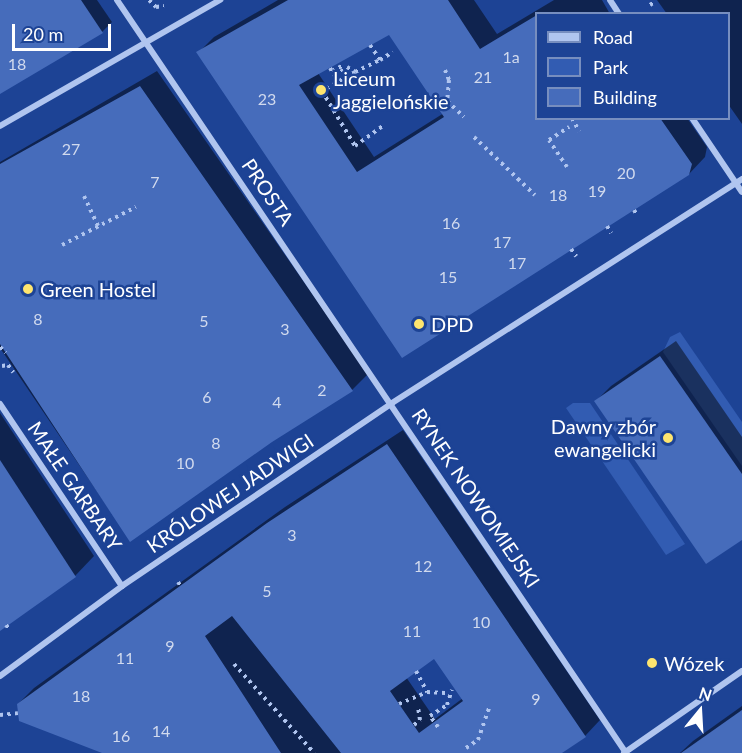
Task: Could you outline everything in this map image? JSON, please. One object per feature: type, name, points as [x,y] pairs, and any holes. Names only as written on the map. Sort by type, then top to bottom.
[{"type":"street","name":"PROSTA","points":[[117,0],[392,403]]},
{"type":"street","points":[[0,126],[220,0]]},
{"type":"street","points":[[693,120],[739,181],[742,192]]},
{"type":"street","name":"RYNEK NOWOMIEJSKI","points":[[739,181],[392,403],[625,753],[742,671]]},
{"type":"street","name":"KRÓLOWEJ JADWIGI","points":[[0,676],[122,586],[392,403]]},
{"type":"street","name":"MAŁE GARBARY","points":[[0,405],[122,586]]},
{"type":"path","points":[[149,0],[161,8],[176,0]]},
{"type":"path","points":[[650,5],[656,1]]},
{"type":"path","points":[[370,45],[380,60]]},
{"type":"path","points":[[382,126],[355,146],[322,91],[393,52]]},
{"type":"path","points":[[344,65],[331,70],[335,76],[348,67],[355,72]]},
{"type":"path","points":[[445,70],[449,80],[445,92],[447,100],[464,117]]},
{"type":"path","points":[[573,120],[579,131]]},
{"type":"path","points":[[567,167],[549,140],[569,127]]},
{"type":"path","points":[[474,137],[535,195]]},
{"type":"path","points":[[84,196],[98,226]]},
{"type":"path","points":[[62,245],[136,207]]},
{"type":"path","points":[[634,210],[638,215]]},
{"type":"path","points":[[607,226],[611,233]]},
{"type":"path","points":[[571,249],[576,256]]},
{"type":"path","points":[[0,347],[6,353]]},
{"type":"path","points":[[2,366],[8,365],[13,372]]},
{"type":"path","points":[[6,625],[10,630]]},
{"type":"path","points":[[234,664],[314,753]]},
{"type":"path","points":[[416,671],[427,692]]},
{"type":"path","points":[[399,704],[427,692],[451,691],[447,705],[430,716],[438,727]]},
{"type":"path","points":[[414,725],[420,720],[418,708]]},
{"type":"path","points":[[466,748],[478,740],[489,708]]},
{"type":"path","points":[[0,715],[18,713]]},
{"type":"green space","points":[[680,332],[742,422],[742,466],[663,352],[670,337]]},
{"type":"green space","points":[[573,403],[590,403],[685,544],[666,555],[566,408]]},
{"type":"building","points":[[0,0],[81,0],[103,33],[0,94]]},
{"type":"building","points":[[288,0],[448,0],[480,49],[535,16],[535,120],[661,120],[692,164],[689,175],[402,358],[196,52]],"holes":[[[389,35],[444,117],[357,172],[299,85]]]},
{"type":"building","points":[[140,86],[353,391],[272,442],[130,542],[0,344],[0,164]]},
{"type":"building","name":"Dawny zbór ewangelicki","points":[[660,356],[742,474],[742,540],[706,564],[594,401]]},
{"type":"building","points":[[387,444],[586,737],[562,753],[341,753],[232,616],[205,636],[281,753],[102,753],[19,721],[17,704],[267,523]],"holes":[[[434,659],[463,701],[419,733],[390,691]]]},
{"type":"building","points":[[0,460],[76,577],[0,631]]},
{"type":"building","points":[[742,710],[742,753],[681,753]]},
{"type":"place","name":"Liceum Jaggielońskie","points":[[321,90]]},
{"type":"place","name":"Green Hostel","points":[[28,289]]},
{"type":"place","name":"DPD","points":[[419,324]]},
{"type":"place","name":"Dawny zbór ewangelicki","points":[[668,438]]},
{"type":"place","name":"Wózek","points":[[652,663]]}]
